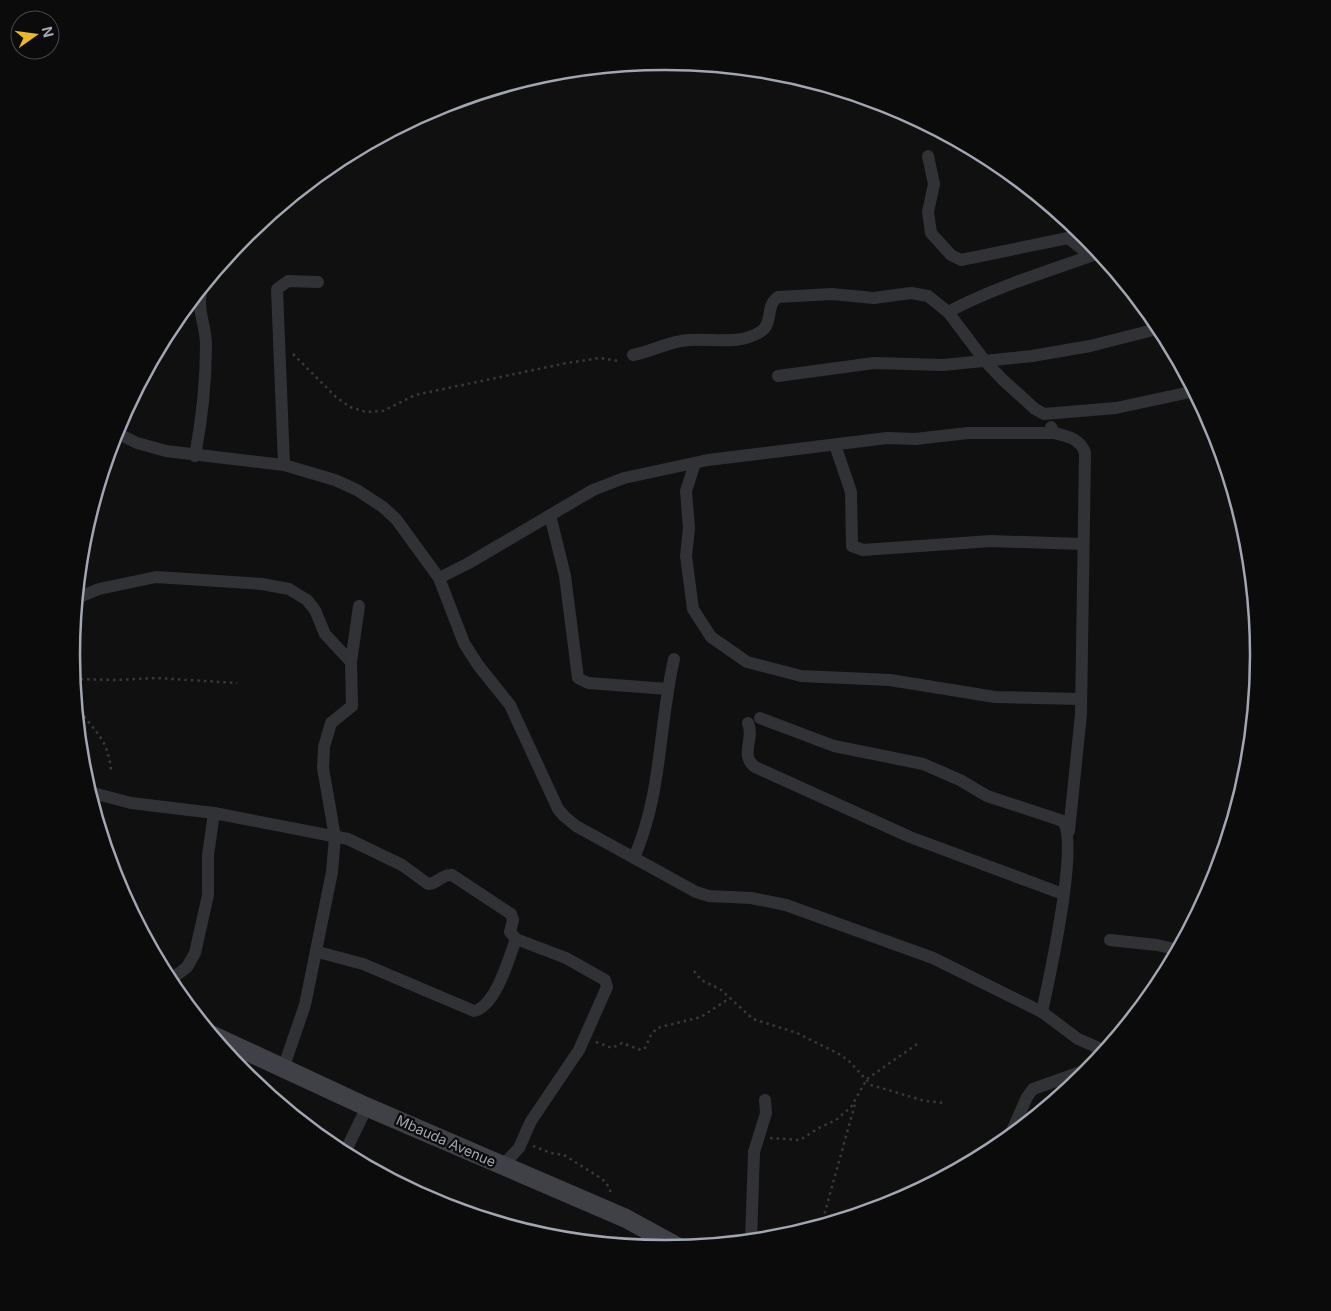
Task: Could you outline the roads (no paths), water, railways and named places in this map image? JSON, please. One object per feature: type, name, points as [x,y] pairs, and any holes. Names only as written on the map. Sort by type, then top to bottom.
[{"type":"street","points":[[928,156],[934,184],[928,212],[931,233],[955,258],[961,260],[1068,238],[1086,252],[1091,252]]},
{"type":"street","points":[[948,312],[987,292],[1023,281],[1093,255]]},
{"type":"street","points":[[284,465],[276,294],[279,286],[288,281],[318,282]]},
{"type":"street","points":[[633,355],[678,341],[732,340],[753,336],[765,328],[769,322],[772,302],[778,297],[832,294],[874,298],[920,293],[935,301],[948,312],[985,361],[1021,397],[1044,414],[1054,433]]},
{"type":"street","points":[[195,456],[206,391],[206,334],[201,319],[201,299]]},
{"type":"street","points":[[778,376],[874,363],[943,365],[1060,352],[1152,330]]},
{"type":"street","points":[[1044,414],[1116,408],[1189,392]]},
{"type":"street","points":[[439,578],[606,484],[624,478],[695,463],[887,438],[915,439],[958,434],[1054,433],[1075,440],[1083,447],[1085,453],[1081,699],[1063,894],[1042,1012]]},
{"type":"street","points":[[123,436],[145,445],[195,456],[284,465],[335,480],[373,500],[396,519],[439,578],[464,643],[478,665],[510,704],[558,809],[576,826],[696,892],[709,896],[751,898],[786,905],[932,958],[1042,1012],[1078,1039],[1100,1048]]},
{"type":"street","points":[[835,445],[851,492],[852,546],[856,548],[863,550],[991,541],[1083,544]]},
{"type":"street","points":[[695,463],[686,491],[689,528],[686,556],[693,609],[711,636],[747,662],[800,676],[890,680],[995,696],[1081,699]]},
{"type":"street","points":[[550,515],[565,576],[578,678],[588,683],[668,689]]},
{"type":"street","points":[[83,595],[99,589],[156,577],[262,584],[289,589],[307,600],[314,610],[325,634],[351,662]]},
{"type":"street","points":[[284,1066],[305,1005],[318,952],[329,893],[335,837],[323,768],[324,747],[331,723],[335,718],[348,712],[352,706],[351,662],[359,606]]},
{"type":"street","points":[[634,858],[646,831],[652,807],[660,764],[668,689],[674,659]]},
{"type":"street","points":[[760,718],[846,750],[922,764],[960,780],[987,796],[1063,821],[1069,834]]},
{"type":"street","points":[[748,723],[750,734],[746,752],[749,762],[755,767],[910,837],[1063,894]]},
{"type":"street","points":[[97,794],[132,803],[214,813],[348,840],[402,865],[428,884],[434,883],[447,875],[452,876],[511,914],[514,920],[510,932],[516,938],[566,958],[605,980],[607,987],[586,1037],[564,1075],[536,1113],[518,1148],[502,1166]]},
{"type":"street","points":[[176,976],[187,967],[195,953],[208,894],[208,855],[214,813]]},
{"type":"street","points":[[318,952],[363,964],[474,1011],[487,1004],[493,994],[516,938]]},
{"type":"street","points":[[1110,940],[1173,949]]},
{"type":"street","name":"Mbauda Avenue","points":[[223,1040],[284,1066],[367,1107],[625,1218],[667,1241]]},
{"type":"street","points":[[1015,1125],[1027,1097],[1033,1090],[1076,1074]]},
{"type":"street","points":[[751,1235],[754,1152],[766,1113],[765,1100]]},
{"type":"street","points":[[348,1147],[367,1107]]}]
